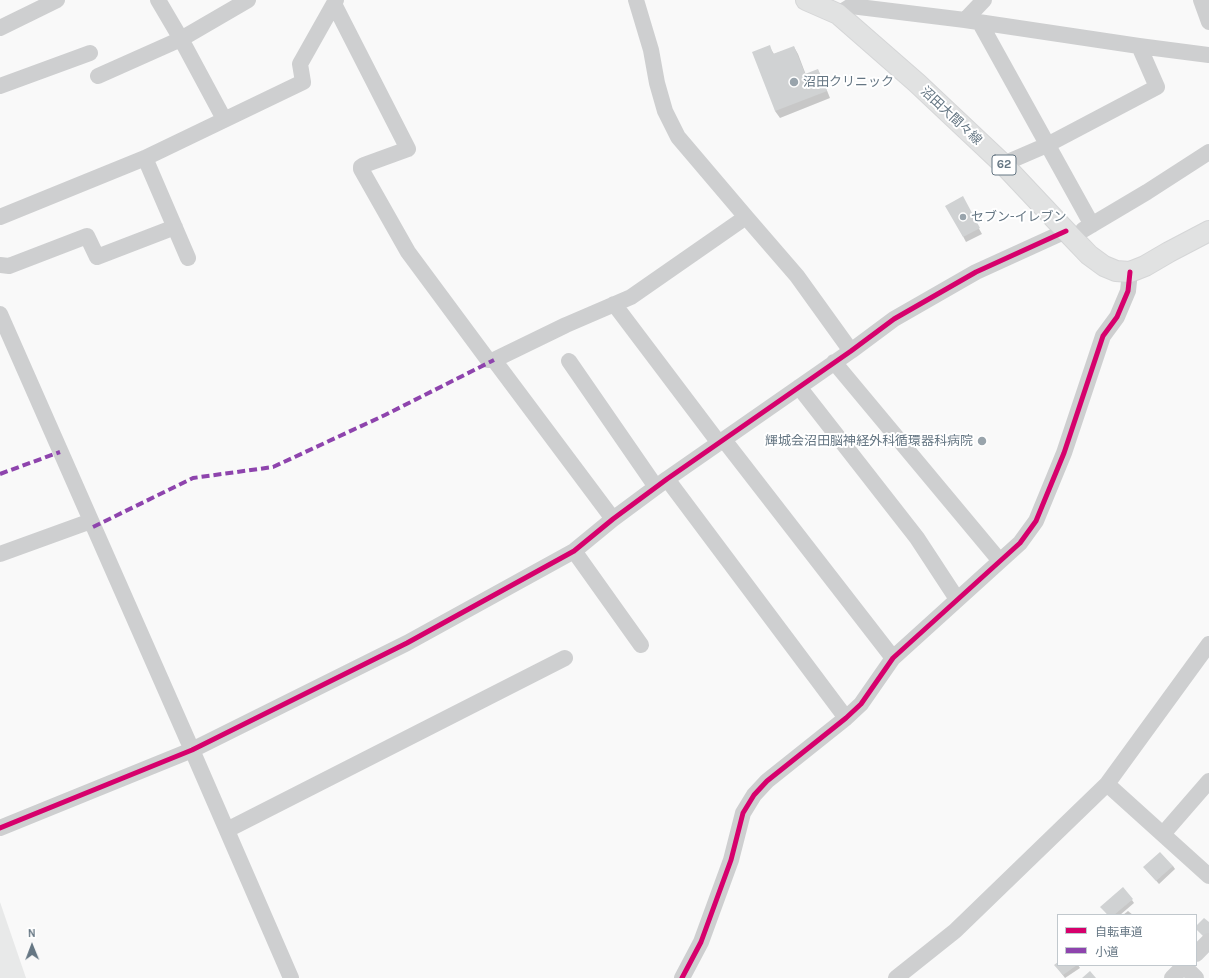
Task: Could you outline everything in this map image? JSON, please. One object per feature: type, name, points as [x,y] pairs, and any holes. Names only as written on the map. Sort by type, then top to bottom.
[{"type":"main road","name":"沼田大間々線","points":[[806,0],[845,7],[917,83],[1003,164],[1089,255],[1104,266],[1116,271],[1130,272]]},
{"type":"main road","points":[[1130,272],[1145,266],[1209,231]]},
{"type":"street","points":[[0,28],[57,0]]},
{"type":"street","points":[[158,0],[224,119]]},
{"type":"street","points":[[98,76],[181,39],[248,0]]},
{"type":"street","points":[[636,0],[651,50],[657,83],[665,111],[678,137],[797,276],[851,351]]},
{"type":"street","points":[[973,22],[984,0]]},
{"type":"street","points":[[1200,0],[1209,22]]},
{"type":"street","points":[[335,2],[408,148],[364,165],[361,169],[408,252],[488,360],[494,360],[566,325],[631,297],[746,217]]},
{"type":"street","points":[[0,217],[145,158],[303,82],[300,64],[335,2]]},
{"type":"street","points":[[845,7],[973,22],[1209,55]]},
{"type":"street","points":[[973,22],[1048,145],[1092,225]]},
{"type":"street","points":[[1003,164],[1048,145],[1157,87],[1139,46]]},
{"type":"street","points":[[0,86],[90,53]]},
{"type":"street","points":[[0,828],[192,750],[407,643],[574,551],[662,483],[851,351],[894,319],[976,272],[1092,225],[1209,152]]},
{"type":"street","points":[[145,158],[188,258]]},
{"type":"street","points":[[0,265],[9,266],[87,236],[97,257],[175,227]]},
{"type":"street","points":[[682,978],[700,942],[731,860],[743,813],[754,795],[767,782],[861,704],[893,658],[1020,543],[1036,521],[1064,453],[1103,336],[1117,317],[1128,291],[1130,272]]},
{"type":"street","points":[[614,304],[893,658]]},
{"type":"street","points":[[0,314],[291,978]]},
{"type":"street","points":[[494,360],[613,520]]},
{"type":"street","points":[[569,360],[662,483],[846,718]]},
{"type":"street","points":[[834,362],[1000,561]]},
{"type":"street","points":[[799,387],[917,538],[957,599]]},
{"type":"street","points":[[0,554],[91,521]]},
{"type":"street","points":[[574,551],[641,645]]},
{"type":"street","points":[[896,978],[955,931],[1107,784],[1209,644]]},
{"type":"street","points":[[227,830],[565,658]]},
{"type":"street","points":[[1163,834],[1209,781]]},
{"type":"street","points":[[1107,784],[1209,876]]},
{"type":"street","points":[[1197,953],[1209,941]]},
{"type":"street","points":[[1172,978],[1185,966],[1196,978]]},
{"type":"shaded area","points":[[0,902],[26,978],[0,978]]},
{"type":"building","name":"沼田クリニック","points":[[770,45],[773,54],[794,46],[805,74],[818,69],[827,91],[775,111],[752,52]]},
{"type":"building","name":"セブン-イレブン","points":[[963,196],[980,228],[963,237],[945,206]]},
{"type":"building","points":[[1160,852],[1173,866],[1156,881],[1143,867]]},
{"type":"building","points":[[1123,887],[1133,899],[1115,914],[1107,914],[1100,907]]},
{"type":"building","points":[[1204,918],[1209,922],[1209,935],[1205,938],[1197,930],[1197,925]]},
{"type":"building","points":[[1057,963],[1057,966],[1076,966],[1063,975],[1054,965]]},
{"type":"building","points":[[1090,971],[1096,978],[1082,978]]},
{"type":"marked path","points":[[93,527],[193,478],[273,467],[385,415],[494,360]]},
{"type":"marked path","points":[[0,474],[60,452]]},
{"type":"cycle path","points":[[0,828],[192,750],[407,643],[574,551],[613,519],[667,479],[851,351],[894,319],[976,272],[1066,231]]},
{"type":"cycle path","points":[[682,978],[701,942],[731,860],[743,813],[754,795],[767,781],[846,718],[861,704],[893,658],[1020,543],[1036,521],[1064,453],[1103,336],[1117,317],[1128,291],[1130,272]]},
{"type":"place","name":"沼田クリニック","points":[[794,82]]},
{"type":"place","name":"セブン-イレブン","points":[[963,217]]},
{"type":"place","name":"輝城会沼田脳神経外科循環器科病院","points":[[982,441]]}]
